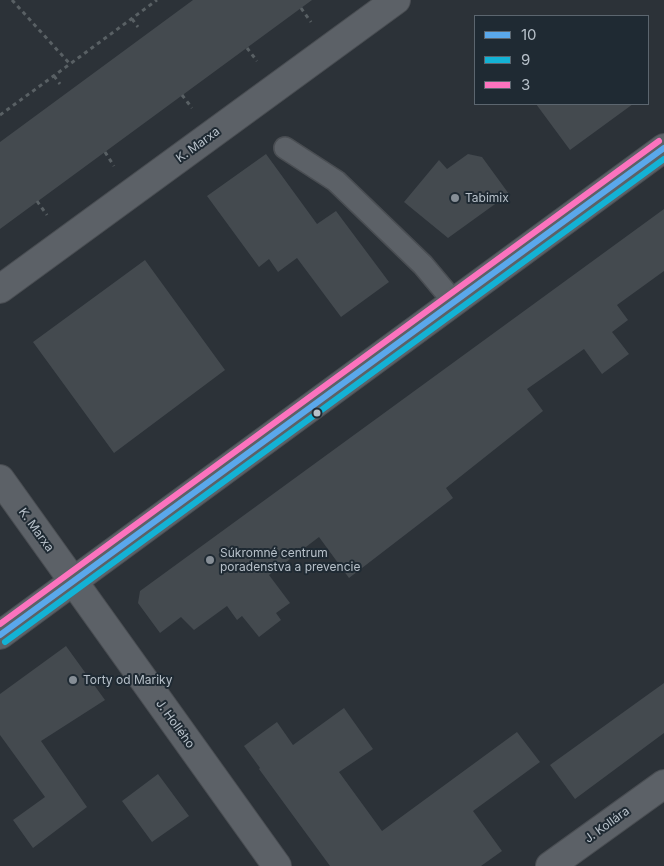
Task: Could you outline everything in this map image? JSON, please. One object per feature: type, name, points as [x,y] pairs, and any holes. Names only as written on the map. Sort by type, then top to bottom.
[{"type":"street","name":"K. Marxa","points":[[0,289],[396,0]]},
{"type":"street","points":[[0,635],[664,148]]},
{"type":"street","name":"K. Marxa","points":[[0,479],[73,582]]},
{"type":"street","name":"J. Hollého","points":[[73,582],[277,866]]},
{"type":"street","name":"J. Kollára","points":[[550,866],[664,784]]},
{"type":"lane","points":[[285,148],[336,181],[423,265],[454,302]]},
{"type":"path","points":[[12,0],[70,64]]},
{"type":"path","points":[[0,115],[157,0]]},
{"type":"path","points":[[301,8],[315,28]]},
{"type":"path","points":[[132,19],[138,27]]},
{"type":"path","points":[[247,48],[261,67]]},
{"type":"path","points":[[54,76],[60,84]]},
{"type":"path","points":[[182,95],[196,114]]},
{"type":"path","points":[[105,152],[118,172]]},
{"type":"path","points":[[37,201],[51,220]]},
{"type":"building","points":[[193,0],[312,0],[0,229],[0,142]]},
{"type":"building","points":[[537,105],[632,105],[570,150]]},
{"type":"building","points":[[266,154],[317,224],[336,211],[389,282],[341,317],[297,258],[278,272],[269,259],[259,267],[207,196]]},
{"type":"building","name":"Tabimix","points":[[468,154],[482,157],[509,194],[448,238],[404,202],[439,160],[447,169]]},
{"type":"building","points":[[664,209],[664,271],[617,305],[628,320],[612,332],[629,354],[602,374],[584,349],[527,389],[543,411],[446,488],[453,498],[349,578],[319,537],[269,575],[290,603],[276,613],[281,620],[259,637],[242,616],[237,620],[227,606],[194,630],[181,617],[160,633],[138,603],[140,591]]},
{"type":"building","points":[[145,260],[225,370],[114,453],[33,342]]},
{"type":"building","points":[[66,646],[105,700],[41,741],[87,807],[33,848],[13,820],[45,797],[0,735],[0,694]]},
{"type":"building","points":[[664,683],[664,733],[575,799],[550,765]]},
{"type":"building","points":[[344,708],[373,749],[339,772],[382,831],[517,732],[540,762],[473,811],[502,851],[481,866],[330,866],[244,746],[277,722],[293,745]]},
{"type":"building","points":[[158,774],[189,816],[152,842],[122,801]]},
{"type":"transit line","name":"3","points":[[0,624],[659,141]]},
{"type":"transit line","name":"10","points":[[0,635],[664,148]]},
{"type":"transit line","name":"9","points":[[5,642],[664,159]]},
{"type":"place","name":"Tabimix","points":[[455,198]]},
{"type":"place","name":"Súkromné centrum poradenstva a prevencie","points":[[210,560]]},
{"type":"place","name":"Torty od Mariky","points":[[73,680]]}]
